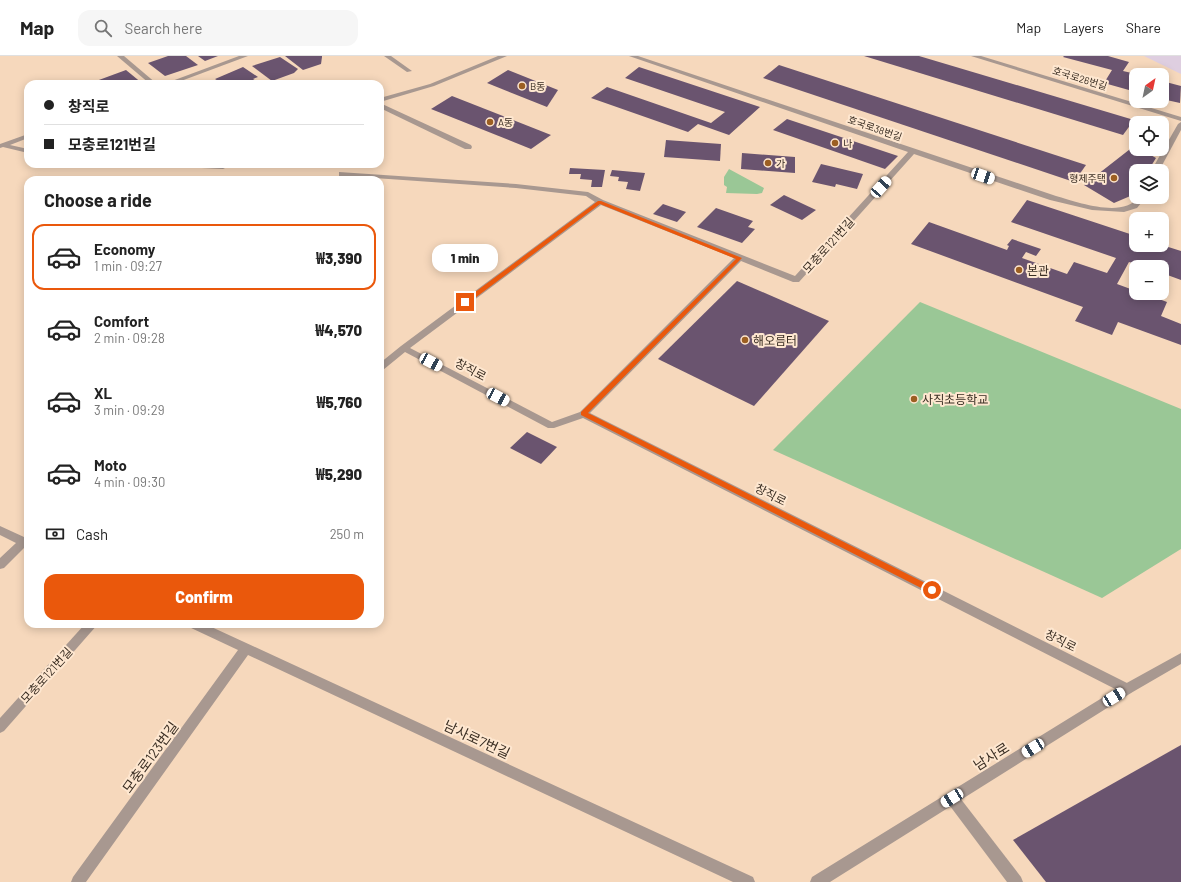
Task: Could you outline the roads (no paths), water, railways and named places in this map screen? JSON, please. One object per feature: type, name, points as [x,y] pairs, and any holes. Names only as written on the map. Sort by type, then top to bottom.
[{"type":"street","points":[[120,56],[149,80]]},
{"type":"street","points":[[179,80],[245,56]]},
{"type":"street","points":[[386,56],[410,71]]},
{"type":"street","points":[[384,99],[432,85],[504,56]]},
{"type":"street","name":"호국로38번길","points":[[632,56],[912,152],[1053,198],[1090,207],[1114,210],[1130,209],[1136,204]]},
{"type":"street","name":"호국로26번길","points":[[974,56],[1181,119]]},
{"type":"street","points":[[384,107],[468,147]]},
{"type":"street","points":[[1160,164],[1181,124]]},
{"type":"street","points":[[1,145],[24,137]]},
{"type":"street","points":[[1,145],[24,150]]},
{"type":"street","name":"모충로121번길","points":[[384,177],[516,186],[588,194],[600,202],[796,280],[912,152]]},
{"type":"street","name":"모충로121번길","points":[[342,176],[342,174],[371,176]]},
{"type":"street","points":[[384,365],[404,348],[600,202]]},
{"type":"street","points":[[583,414],[739,258]]},
{"type":"street","name":"창직로","points":[[404,348],[551,426],[583,414],[1127,689]]},
{"type":"street","points":[[0,530],[24,541]]},
{"type":"street","points":[[0,565],[24,545]]},
{"type":"street","name":"모충로121번길","points":[[0,727],[88,628]]},
{"type":"street","name":"남사로7번길","points":[[201,628],[748,882]]},
{"type":"street","name":"모충로123번길","points":[[78,882],[246,649]]},
{"type":"street","name":"남사로","points":[[817,882],[1127,689],[1181,658]]},
{"type":"street","points":[[952,798],[1016,882]]},
{"type":"place","name":"B동","points":[[522,86]]},
{"type":"place","name":"A동","points":[[490,122]]},
{"type":"place","name":"나","points":[[835,143]]},
{"type":"place","name":"가","points":[[768,163]]},
{"type":"place","name":"형제주택","points":[[1114,178]]},
{"type":"place","name":"본관","points":[[1019,270]]},
{"type":"place","name":"해오름터","points":[[745,340]]},
{"type":"place","name":"사직초등학교","points":[[914,399]]}]
